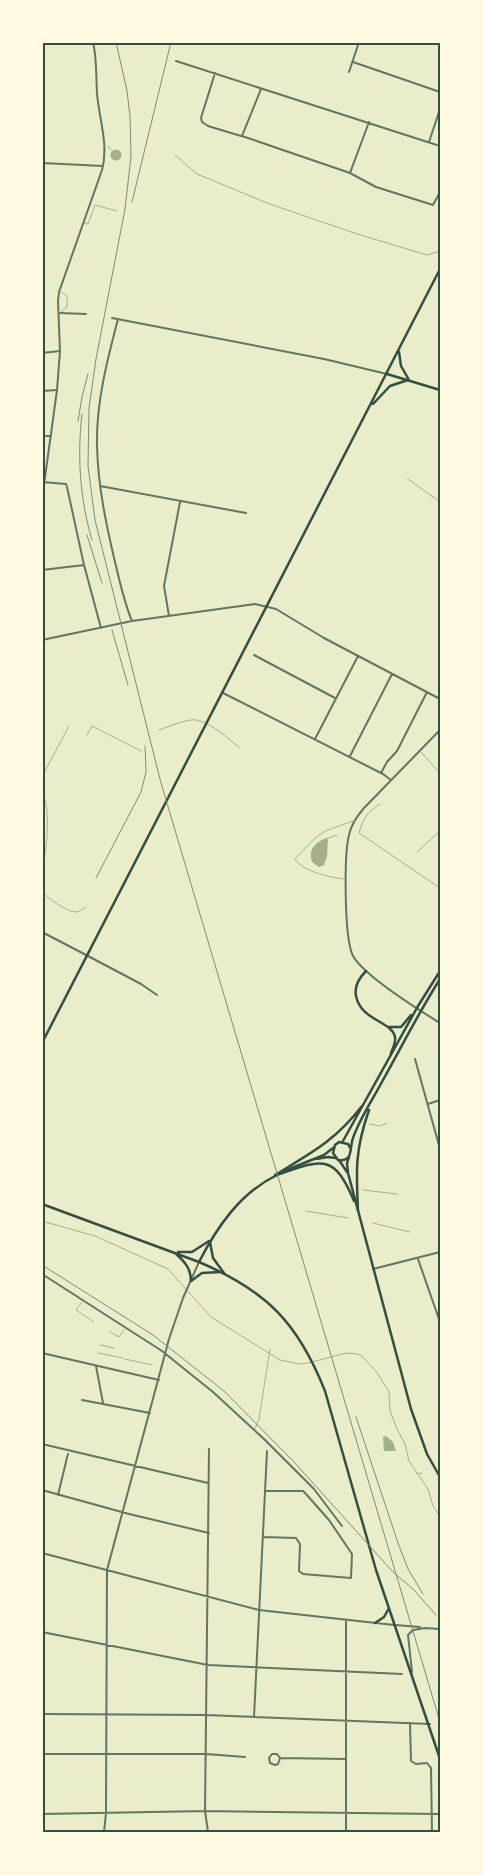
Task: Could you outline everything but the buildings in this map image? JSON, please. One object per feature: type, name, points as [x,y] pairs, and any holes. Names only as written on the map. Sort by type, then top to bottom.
[{"type":"main road","points":[[42,1043],[440,269]]},
{"type":"main road","points":[[399,352],[401,366],[409,380]]},
{"type":"main road","points":[[387,374],[440,390]]},
{"type":"main road","points":[[370,408],[391,385],[409,380]]},
{"type":"main road","points":[[366,971],[360,978],[356,989],[358,1001],[369,1016],[386,1026],[393,1033],[395,1038],[390,1057]]},
{"type":"main road","points":[[342,1142],[368,1099],[418,1006],[440,971]]},
{"type":"main road","points":[[440,981],[372,1100],[353,1138],[347,1163],[358,1212],[416,1427],[427,1454],[440,1477]]},
{"type":"main road","points":[[386,1026],[401,1027],[418,1006]]},
{"type":"main road","points":[[200,1262],[210,1240],[222,1222],[251,1192],[332,1139],[351,1121],[368,1099]]},
{"type":"main road","points":[[358,1212],[357,1149],[372,1100]]},
{"type":"main road","points":[[275,1175],[324,1155],[337,1143],[348,1144],[351,1149]]},
{"type":"main road","points":[[333,1148],[333,1154],[348,1173]]},
{"type":"main road","points":[[308,1161],[328,1157],[344,1160],[349,1157]]},
{"type":"main road","points":[[275,1175],[308,1165],[320,1163],[329,1165],[342,1175],[358,1212]]},
{"type":"main road","points":[[42,1204],[172,1251],[238,1280],[259,1294],[284,1317],[302,1341],[325,1391],[368,1544],[394,1625],[430,1724],[440,1759]]},
{"type":"main road","points":[[172,1251],[192,1252],[210,1240]]},
{"type":"main road","points":[[210,1240],[212,1255],[224,1273]]},
{"type":"main road","points":[[172,1251],[188,1266],[190,1281]]},
{"type":"main road","points":[[190,1281],[202,1273],[224,1273]]},
{"type":"main road","points":[[375,1623],[384,1617],[389,1608]]},
{"type":"street","points":[[42,499],[57,390],[60,351],[60,313],[58,301],[104,166],[106,151],[99,115],[94,42]]},
{"type":"street","points":[[349,72],[359,42]]},
{"type":"street","points":[[176,61],[440,146]]},
{"type":"street","points":[[352,62],[440,92]]},
{"type":"street","points":[[214,74],[201,118],[202,122],[208,126],[350,173],[376,187],[433,205],[440,192]]},
{"type":"street","points":[[242,136],[261,88]]},
{"type":"street","points":[[429,142],[440,109]]},
{"type":"street","points":[[350,173],[369,122]]},
{"type":"street","points":[[42,163],[104,166]]},
{"type":"street","points":[[60,313],[86,314]]},
{"type":"street","points":[[112,318],[317,357],[387,374]]},
{"type":"street","points":[[118,319],[104,376],[97,446],[100,486],[109,537],[127,609],[132,621]]},
{"type":"street","points":[[42,353],[60,351]]},
{"type":"street","points":[[42,390],[57,390]]},
{"type":"street","points":[[42,436],[51,436]]},
{"type":"street","points":[[44,482],[66,484],[84,565],[101,628]]},
{"type":"street","points":[[100,486],[246,514]]},
{"type":"street","points":[[169,616],[164,586],[180,502]]},
{"type":"street","points":[[42,570],[84,565]]},
{"type":"street","points":[[42,640],[132,621],[230,609],[250,604],[276,609],[358,656],[440,699]]},
{"type":"street","points":[[254,655],[336,698]]},
{"type":"street","points":[[315,739],[358,656]]},
{"type":"street","points":[[349,757],[392,674]]},
{"type":"street","points":[[381,773],[397,750],[427,692]]},
{"type":"street","points":[[223,693],[381,773],[391,780]]},
{"type":"street","points":[[440,730],[364,808],[355,821],[348,839],[346,879],[347,932],[353,955],[366,971],[440,1023]]},
{"type":"street","points":[[42,932],[140,984],[156,995]]},
{"type":"street","points":[[415,1059],[440,1149]]},
{"type":"street","points":[[428,1104],[440,1100]]},
{"type":"street","points":[[373,1269],[440,1252]]},
{"type":"street","points":[[418,1259],[440,1317],[440,1322]]},
{"type":"street","points":[[104,1832],[106,1813],[108,1570],[166,1354],[183,1298],[200,1262]]},
{"type":"street","points":[[42,1274],[166,1354],[213,1392],[314,1489],[342,1526]]},
{"type":"street","points":[[42,1353],[159,1380]]},
{"type":"street","points":[[96,1366],[103,1403]]},
{"type":"street","points":[[82,1400],[150,1413]]},
{"type":"street","points":[[42,1444],[208,1483]]},
{"type":"street","points":[[208,1832],[205,1811],[209,1449]]},
{"type":"street","points":[[254,1717],[267,1451]]},
{"type":"street","points":[[58,1495],[68,1454]]},
{"type":"street","points":[[42,1490],[209,1533]]},
{"type":"street","points":[[262,1537],[296,1538],[300,1544],[299,1571],[301,1573],[351,1578],[352,1554],[320,1510],[303,1491],[265,1491]]},
{"type":"street","points":[[320,1510],[326,1505]]},
{"type":"street","points":[[42,1553],[259,1610],[440,1629]]},
{"type":"street","points":[[346,1620],[346,1832]]},
{"type":"street","points":[[412,1673],[408,1635],[412,1630],[426,1628]]},
{"type":"street","points":[[42,1632],[208,1665],[402,1674]]},
{"type":"street","points":[[42,1714],[206,1715],[430,1724]]},
{"type":"street","points":[[410,1723],[411,1761],[416,1764],[427,1763],[431,1768],[432,1832]]},
{"type":"street","points":[[42,1754],[206,1754],[245,1757]]},
{"type":"street","points":[[280,1758],[275,1766],[270,1763],[269,1758],[272,1754],[277,1754],[280,1758],[346,1760]]},
{"type":"street","points":[[42,1814],[205,1811],[440,1814]]},
{"type":"lane","points":[[84,223],[88,224],[95,205],[117,211]]},
{"type":"lane","points":[[60,292],[65,294],[68,302],[67,307],[60,313]]},
{"type":"lane","points":[[42,781],[44,773],[69,726]]},
{"type":"lane","points":[[87,735],[92,726],[141,751]]},
{"type":"lane","points":[[420,751],[440,773]]},
{"type":"lane","points":[[42,792],[47,812],[48,839],[42,871]]},
{"type":"lane","points":[[346,879],[336,878],[303,868],[295,859],[314,839],[325,831],[349,821],[355,821]]},
{"type":"lane","points":[[417,852],[440,831]]},
{"type":"lane","points":[[42,892],[49,899],[71,911],[78,911],[86,907]]},
{"type":"lane","points":[[83,1301],[76,1310],[94,1322]]},
{"type":"lane","points":[[110,1332],[121,1336],[125,1328]]},
{"type":"lane","points":[[254,1430],[260,1419],[270,1350]]},
{"type":"shaded area","points":[[116,149],[122,155],[116,161],[110,155]]},
{"type":"shaded area","points":[[326,838],[328,840],[327,856],[324,865],[319,867],[312,862],[311,853],[316,844]]},
{"type":"shaded area","points":[[386,1436],[393,1442],[396,1451],[384,1451],[383,1437]]},
{"type":"waterway","points":[[108,146],[111,150]]},
{"type":"waterway","points":[[175,155],[197,174],[267,203],[354,233],[427,255],[440,251]]},
{"type":"waterway","points":[[408,479],[440,502]]},
{"type":"waterway","points":[[159,730],[183,721],[197,720],[214,728],[240,748]]},
{"type":"waterway","points":[[380,804],[366,816],[359,833],[440,888]]},
{"type":"waterway","points":[[326,839],[337,835]]},
{"type":"waterway","points":[[369,1124],[380,1126],[387,1123]]},
{"type":"waterway","points":[[363,1190],[397,1194]]},
{"type":"waterway","points":[[306,1211],[348,1218]]},
{"type":"waterway","points":[[42,1221],[95,1236],[168,1269],[211,1317],[280,1360],[300,1364],[346,1353],[358,1354],[363,1357],[378,1374],[389,1392],[390,1411],[405,1444],[409,1461],[428,1489],[433,1506],[440,1517]]},
{"type":"waterway","points":[[373,1223],[410,1232]]},
{"type":"waterway","points":[[100,1345],[114,1348]]},
{"type":"waterway","points":[[98,1353],[123,1358]]},
{"type":"waterway","points":[[125,1359],[152,1365]]},
{"type":"waterway","points":[[416,1474],[422,1473]]},
{"type":"railway","points":[[116,42],[127,91],[131,156],[125,209],[96,359],[89,408],[88,466],[95,520],[161,783],[440,1722]]},
{"type":"railway","points":[[132,202],[171,42]]},
{"type":"railway","points":[[78,421],[88,374]]},
{"type":"railway","points":[[82,414],[80,446],[82,494],[92,540]]},
{"type":"railway","points":[[87,535],[102,583]]},
{"type":"railway","points":[[112,630],[128,685]]},
{"type":"railway","points":[[96,878],[141,792],[146,772],[145,746]]},
{"type":"railway","points":[[42,1265],[153,1335],[224,1391],[294,1462],[393,1572],[414,1590],[436,1615]]},
{"type":"railway","points":[[356,1417],[398,1543],[408,1569],[423,1594]]}]
